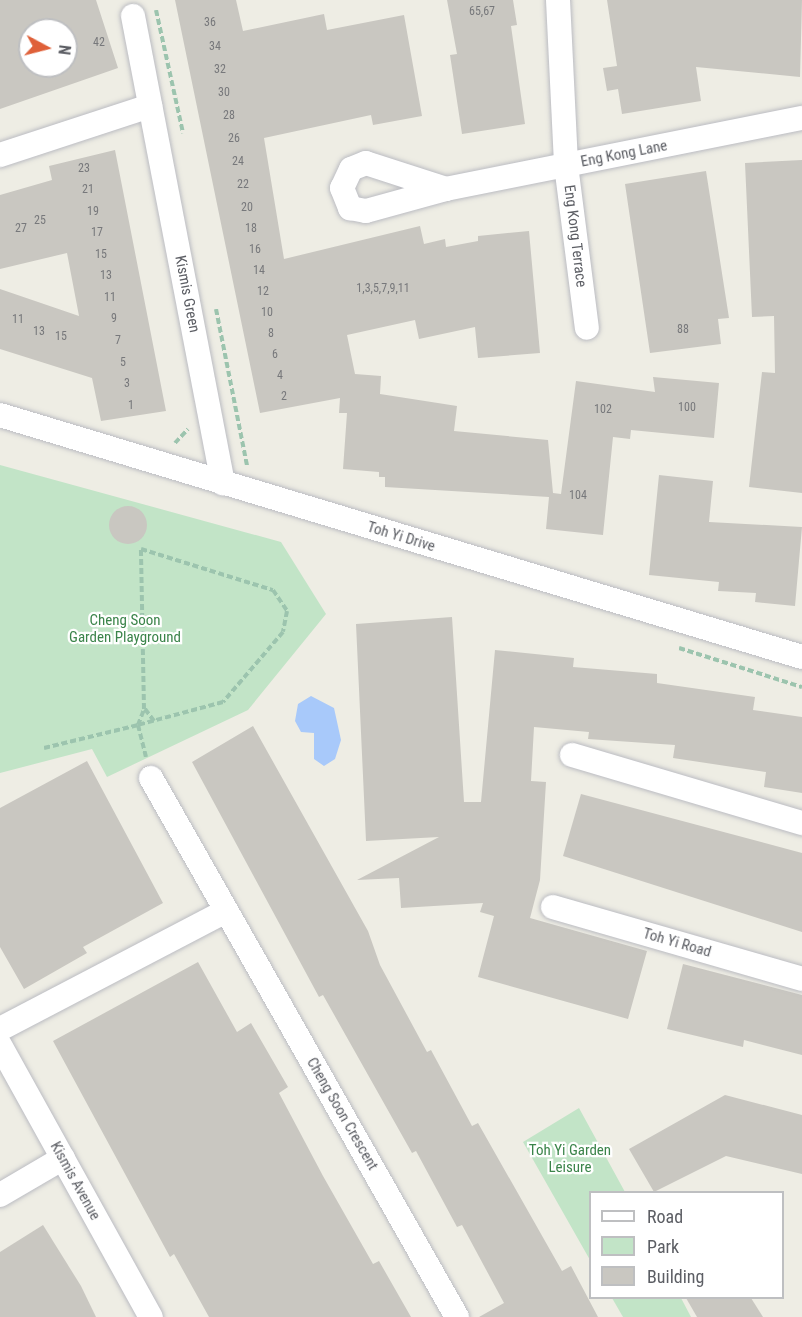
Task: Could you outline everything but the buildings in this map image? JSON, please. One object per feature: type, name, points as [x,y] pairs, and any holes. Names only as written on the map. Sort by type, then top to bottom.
[{"type":"street","name":"Eng Kong Terrace","points":[[558,0],[566,165],[587,328]]},
{"type":"street","name":"Kismis Green","points":[[133,15],[224,483]]},
{"type":"street","points":[[0,155],[150,106]]},
{"type":"street","name":"Eng Kong Lane","points":[[446,189],[802,118]]},
{"type":"street","name":"Toh Yi Drive","points":[[0,415],[802,657]]},
{"type":"street","points":[[572,755],[802,823]]},
{"type":"street","name":"Cheng Soon Crescent","points":[[151,778],[457,1317]]},
{"type":"street","name":"Toh Yi Road","points":[[553,907],[802,979]]},
{"type":"street","points":[[0,1029],[226,910]]},
{"type":"street","name":"Kismis Avenue","points":[[0,1046],[151,1317]]},
{"type":"street","points":[[0,1194],[63,1158]]},
{"type":"path","points":[[171,446],[193,421]]},
{"type":"path","points":[[44,748],[138,725],[154,721],[223,702],[283,633],[288,621],[282,601],[265,585],[141,549],[144,709],[138,725],[151,778]]},
{"type":"path","points":[[144,709],[154,721]]},
{"type":"green space","name":"Cheng Soon Garden Playground","points":[[0,465],[281,542],[326,614],[248,710],[107,777],[92,749],[0,773]]},
{"type":"green space","name":"Toh Yi Garden Leisure","points":[[579,1108],[624,1191],[589,1191],[589,1258],[523,1142]]},
{"type":"green space","points":[[613,1299],[682,1299],[691,1317],[623,1317]]},
{"type":"water","points":[[311,696],[334,708],[341,740],[335,759],[324,766],[314,759],[314,733],[301,732],[295,721],[298,704]]}]
